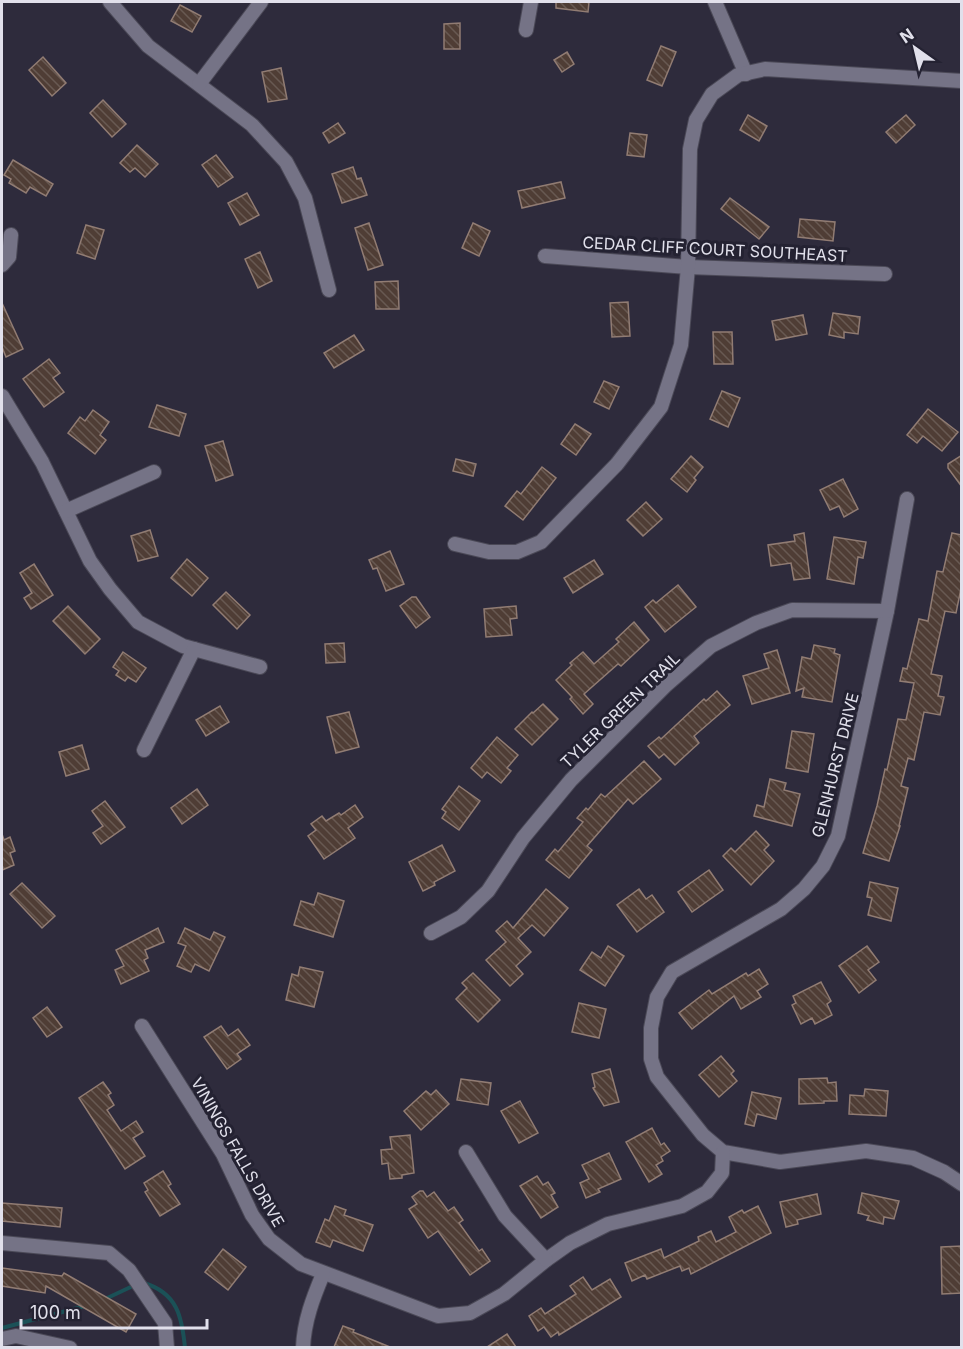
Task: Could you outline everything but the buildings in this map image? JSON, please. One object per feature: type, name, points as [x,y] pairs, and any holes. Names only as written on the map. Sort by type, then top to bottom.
[{"type":"street","points":[[110,2],[148,45],[252,125],[286,162],[305,198],[328,290]]},
{"type":"street","points":[[199,84],[261,2]]},
{"type":"street","points":[[526,30],[531,2]]},
{"type":"street","points":[[716,2],[746,74]]},
{"type":"street","points":[[454,544],[489,552],[517,552],[541,542],[617,464],[660,407],[681,345],[688,267],[690,148],[696,120],[712,94],[738,75],[765,69],[962,81]]},
{"type":"street","points":[[2,265],[9,257],[11,235]]},
{"type":"street","name":"CEDAR CLIFF COURT SOUTHEAST","points":[[545,256],[688,267],[885,274]]},
{"type":"street","points":[[2,396],[42,462],[90,561],[110,589],[138,621],[183,646],[260,667]]},
{"type":"street","points":[[66,511],[154,472]]},
{"type":"street","name":"GLENHURST DRIVE","points":[[723,1152],[703,1135],[657,1077],[651,1059],[651,1028],[657,997],[672,972],[781,909],[804,889],[823,866],[838,836],[887,611],[907,499]]},
{"type":"street","name":"TYLER GREEN TRAIL","points":[[431,933],[461,917],[488,891],[523,838],[571,780],[665,686],[711,646],[756,623],[792,610],[887,611]]},
{"type":"street","points":[[144,750],[194,649]]},
{"type":"street","name":"VININGS FALLS DRIVE","points":[[142,1026],[223,1154],[252,1215],[269,1239],[301,1264],[438,1316],[470,1313],[504,1294],[570,1244],[608,1224],[682,1206],[707,1192],[722,1173],[723,1152]]},
{"type":"street","points":[[723,1152],[780,1162],[866,1151],[913,1158],[944,1172],[962,1184]]},
{"type":"street","points":[[466,1152],[505,1216],[546,1260]]},
{"type":"street","points":[[2,1243],[109,1253],[129,1270],[165,1323],[167,1347]]},
{"type":"street","points":[[303,1347],[303,1332],[323,1274]]},
{"type":"street","points":[[2,1339],[16,1336],[70,1347]]},
{"type":"waterway","points":[[144,1283],[164,1293],[176,1307],[185,1348]]},
{"type":"waterway","points":[[103,1300],[135,1285]]},
{"type":"waterway","points":[[2,1328],[85,1306]]}]
